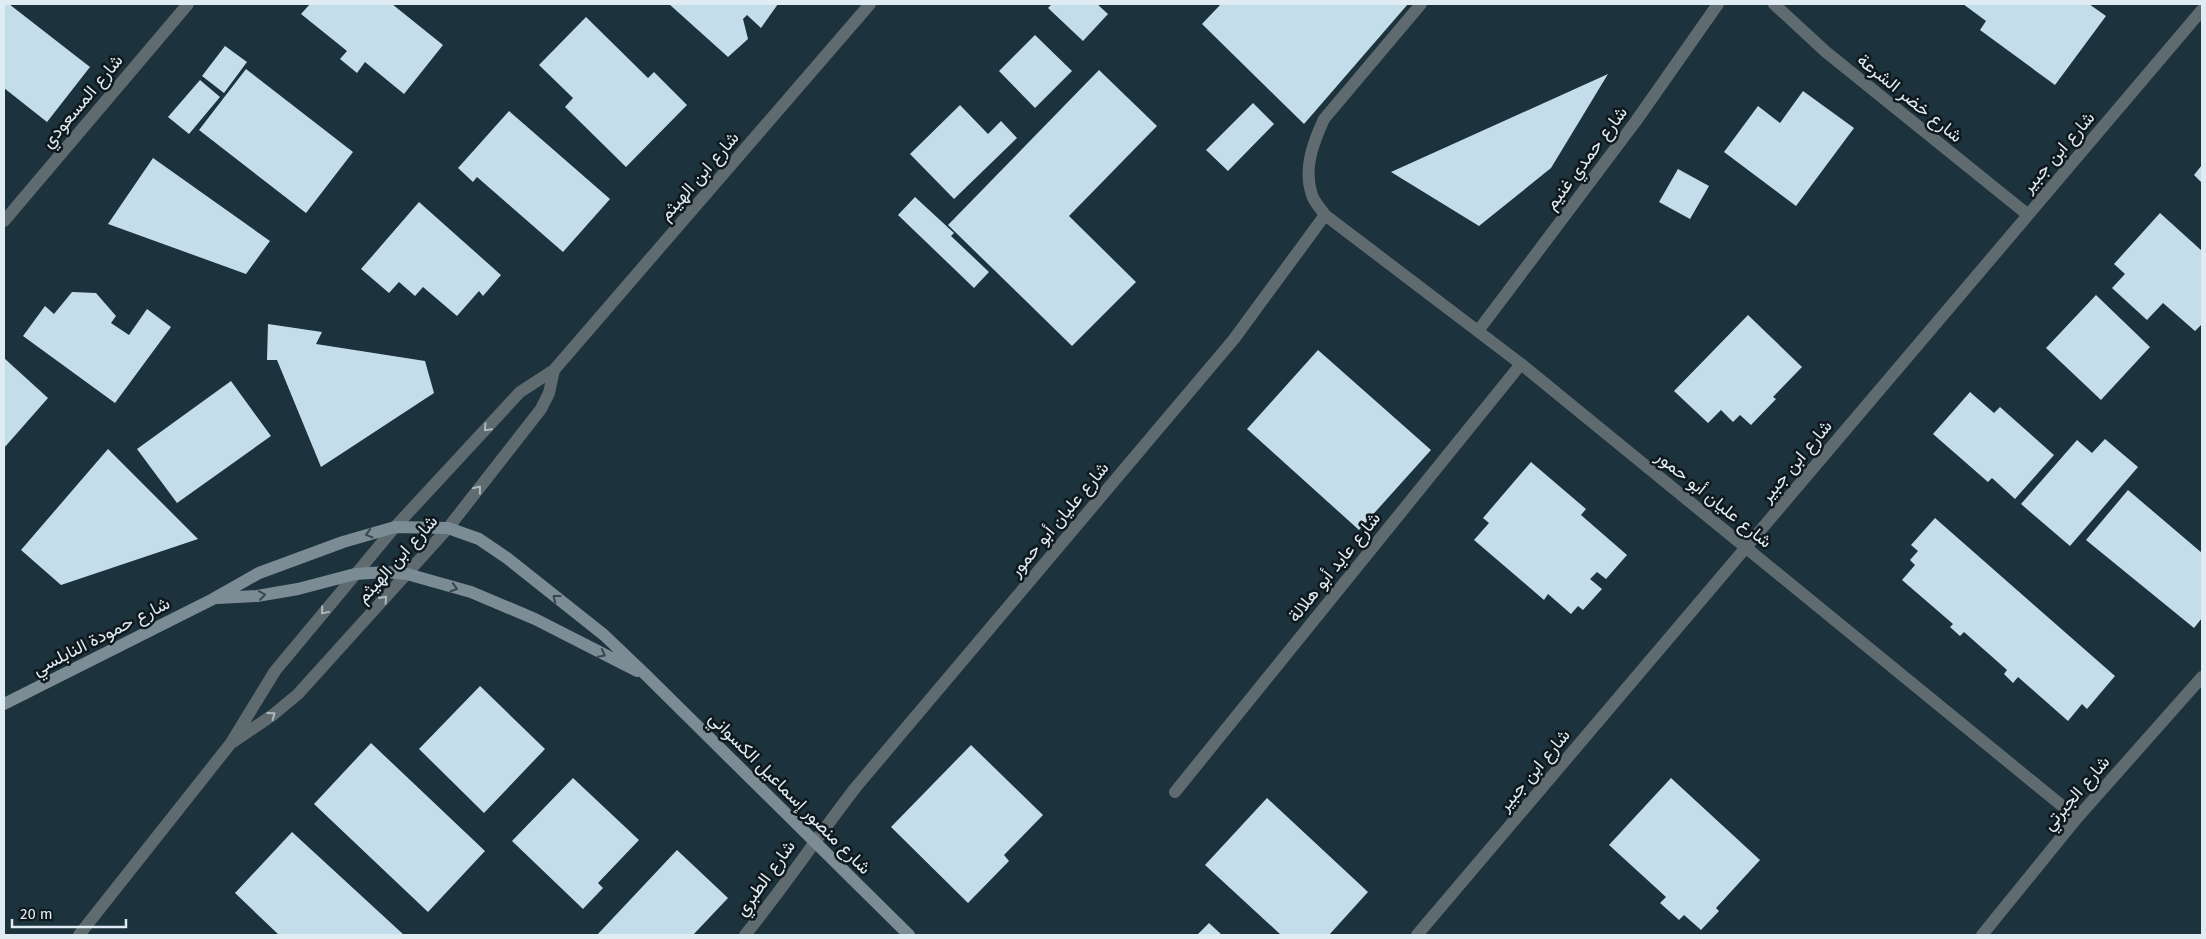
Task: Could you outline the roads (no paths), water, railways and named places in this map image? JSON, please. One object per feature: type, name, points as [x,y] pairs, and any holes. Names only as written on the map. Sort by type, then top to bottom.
[{"type":"street","name":"شارع المسعودي","points":[[4,221],[188,4]]},
{"type":"street","name":"شارع ابن الهيثم","points":[[79,935],[231,743],[275,670],[395,527],[520,392],[554,370],[870,4]]},
{"type":"street","name":"شارع عليان أبو حمور","points":[[1421,4],[1324,119],[1315,139],[1309,162],[1309,178],[1312,196],[1325,215],[1520,364],[2076,818]]},
{"type":"street","name":"شارع حمدي غنيم","points":[[1478,331],[1630,128],[1718,4]]},
{"type":"street","name":"شارع خضر الشرعة","points":[[1774,4],[1826,52],[2027,214]]},
{"type":"street","name":"شارع ابن جبير","points":[[1417,935],[2202,10]]},
{"type":"street","name":"شارع عليان أبو حمور","points":[[814,841],[856,786],[1234,339],[1325,215]]},
{"type":"street","name":"شارع عايد أبو هلالة","points":[[1175,792],[1520,364]]},
{"type":"street","name":"شارع ابن الهيثم","points":[[231,743],[274,714],[298,694],[448,528],[541,409],[549,393],[554,370]]},
{"type":"street","name":"شارع منصور إسماعيل الكسواني","points":[[395,527],[448,528],[479,539],[507,558],[604,635],[909,935]]},
{"type":"street","name":"شارع حمودة النابلسي","points":[[4,704],[259,573],[343,542],[395,527]]},
{"type":"street","name":"شارع منصور إسماعيل الكسواني","points":[[356,574],[386,572],[407,574],[471,592],[526,615],[646,675]]},
{"type":"street","name":"شارع حمودة النابلسي","points":[[213,598],[257,596],[298,590],[356,574]]},
{"type":"street","name":"شارع الجبرتي","points":[[1982,935],[2076,818],[2202,678]]},
{"type":"street","name":"شارع الطبري","points":[[744,935],[779,894],[814,841]]}]
